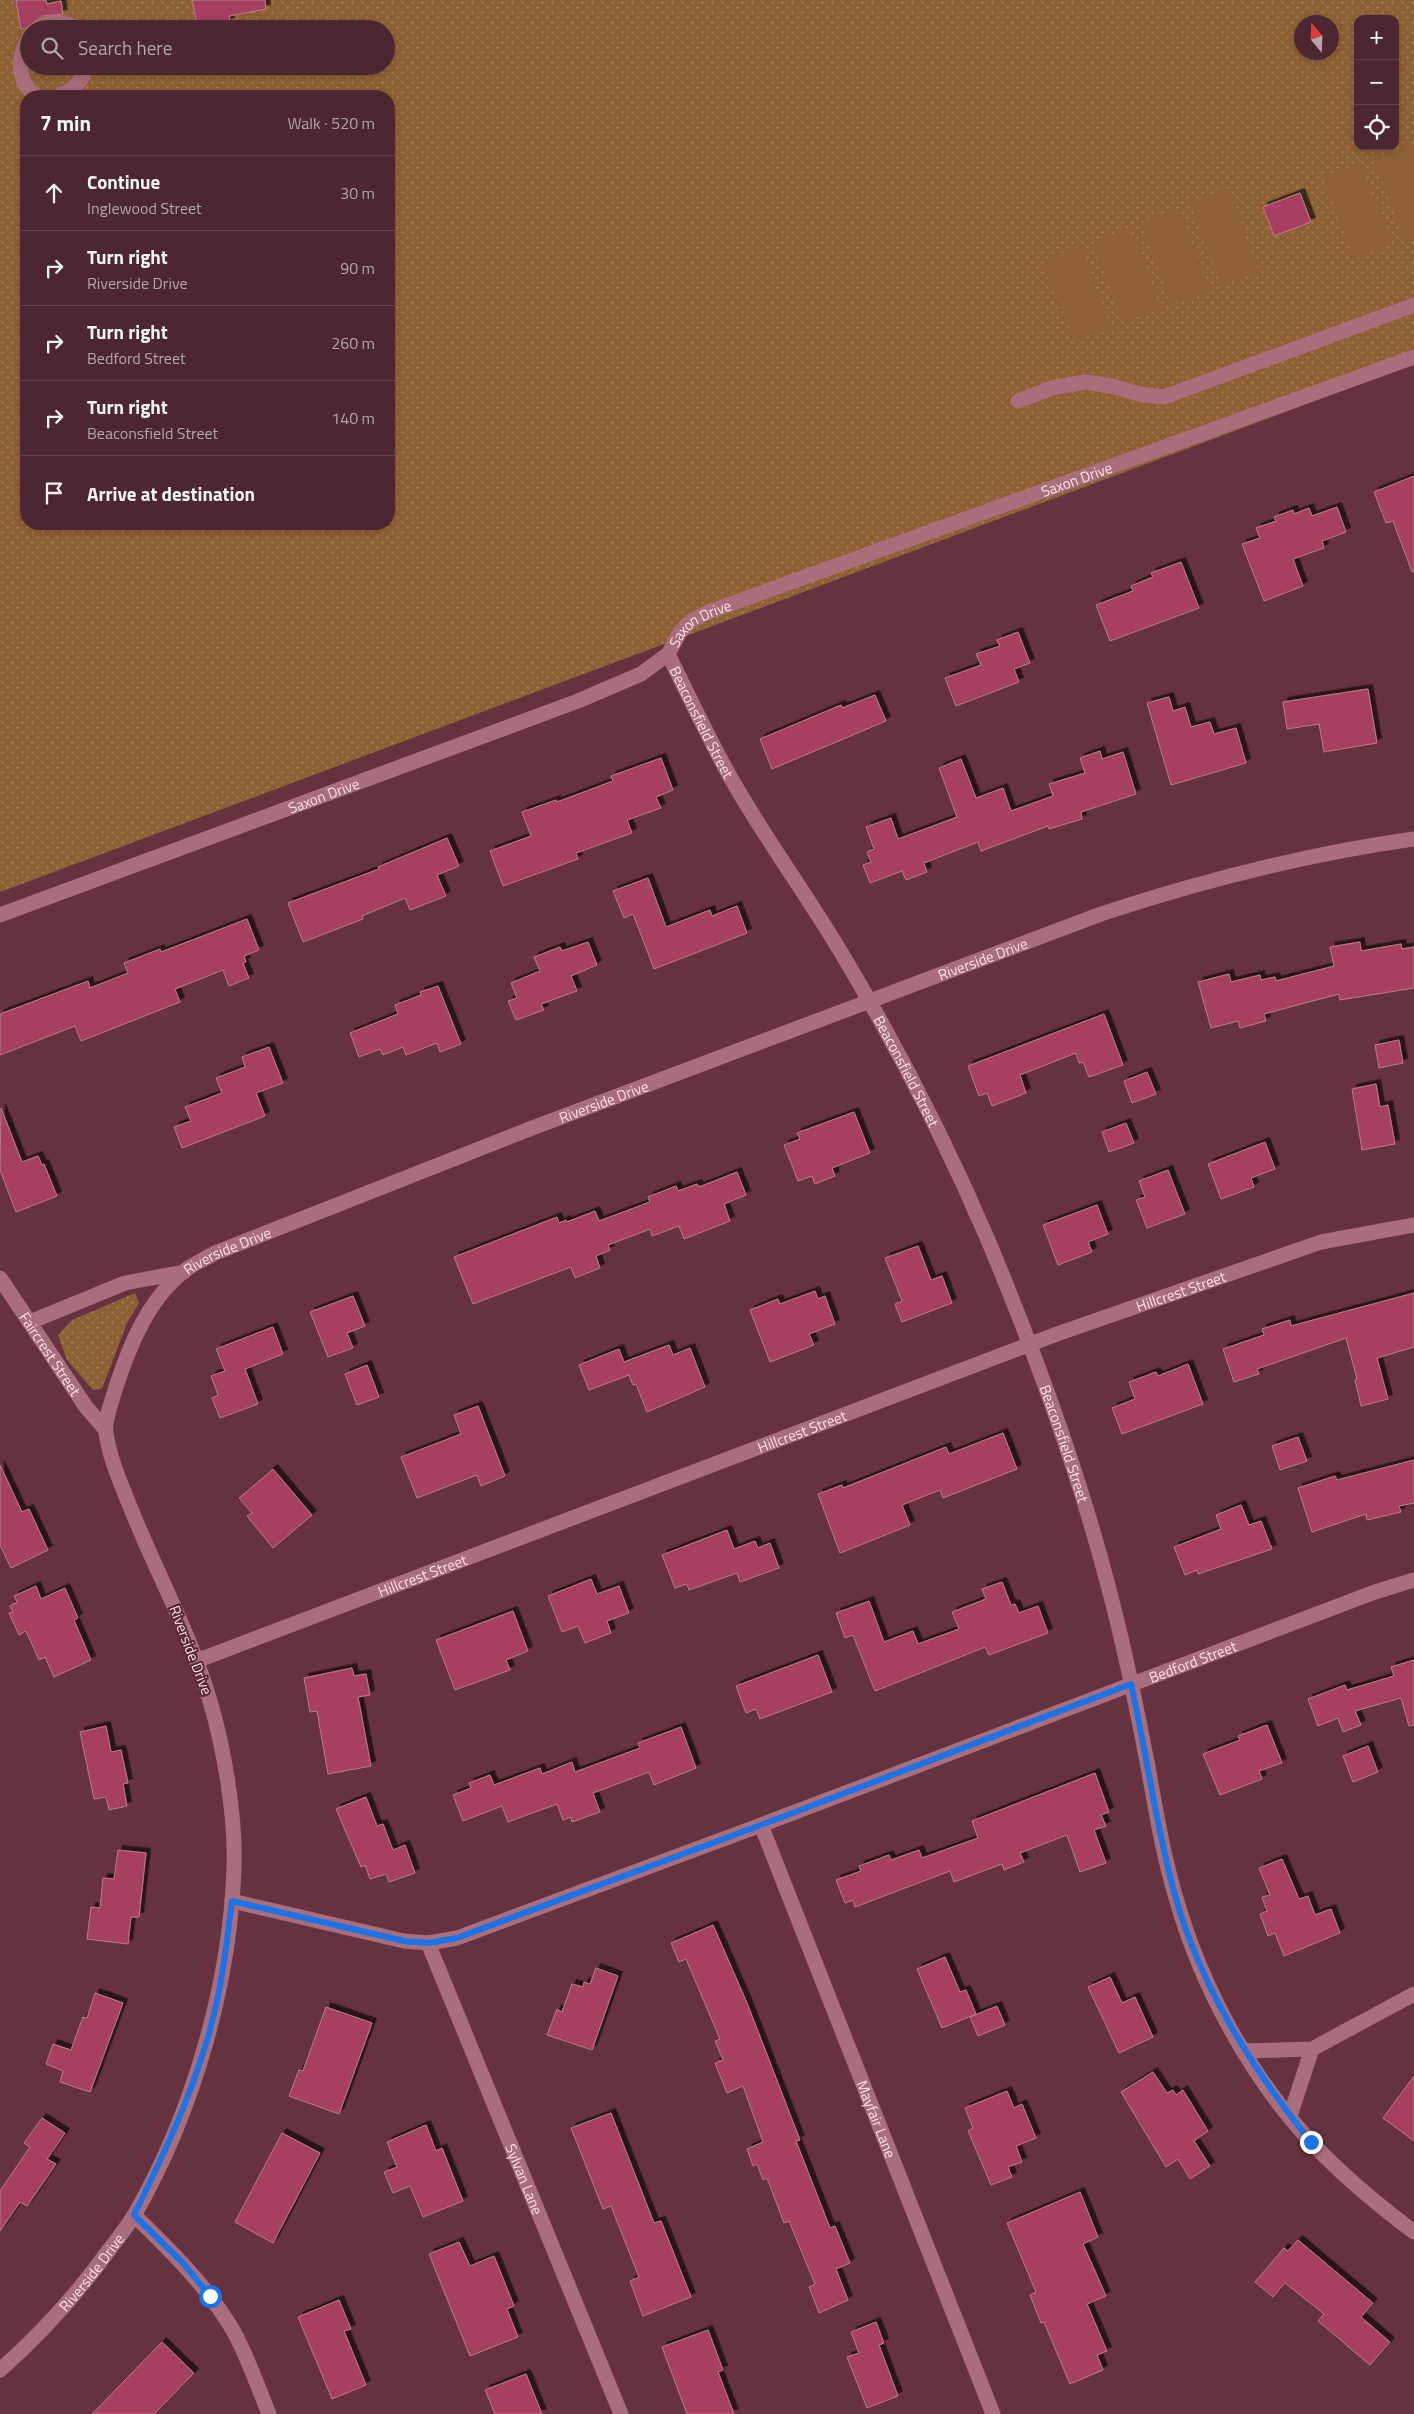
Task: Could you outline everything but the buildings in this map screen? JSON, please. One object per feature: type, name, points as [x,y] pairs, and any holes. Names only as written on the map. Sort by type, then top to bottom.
[{"type":"street","points":[[27,20],[34,16],[47,14],[61,17],[65,20]]},
{"type":"street","points":[[6,66],[15,84],[22,90]]},
{"type":"street","points":[[70,90],[77,85],[83,75]]},
{"type":"street","points":[[81,90],[85,75]]},
{"type":"street","points":[[1018,400],[1052,388],[1085,382],[1112,386],[1139,394],[1164,397],[1414,305]]},
{"type":"street","name":"Saxon Drive","points":[[0,915],[578,701],[641,674],[668,654],[680,632],[692,620],[711,611],[1414,357]]},
{"type":"street","name":"Beaconsfield Street","points":[[668,654],[729,775],[844,956],[942,1141],[985,1234],[1030,1344],[1087,1510],[1110,1593],[1131,1684],[1165,1856],[1176,1899],[1190,1942],[1211,1988],[1244,2051],[1311,2142],[1372,2200],[1414,2232]]},
{"type":"street","name":"Riverside Drive","points":[[0,2370],[69,2303],[134,2215],[167,2147],[195,2076],[219,1993],[232,1901],[234,1864],[227,1783],[220,1738],[196,1661],[130,1506],[113,1459],[105,1429],[125,1361],[143,1322],[160,1296],[184,1272],[215,1253],[527,1130],[1101,914],[1178,888],[1327,853],[1414,839]]},
{"type":"street","name":"Hillcrest Street","points":[[196,1661],[1030,1344],[1321,1242],[1414,1225]]},
{"type":"street","points":[[30,1322],[125,1283],[184,1272]]},
{"type":"street","name":"Faircrest Street","points":[[0,1278],[86,1407],[105,1429]]},
{"type":"street","name":"Bedford Street","points":[[232,1901],[404,1941],[428,1943],[457,1938],[1375,1592],[1414,1580]]},
{"type":"street","name":"Mayfair Lane","points":[[761,1825],[993,2414]]},
{"type":"street","name":"Sylvan Lane","points":[[428,1943],[621,2414]]},
{"type":"street","points":[[1244,2051],[1312,2049],[1414,1994]]},
{"type":"street","points":[[1290,2116],[1312,2049]]},
{"type":"street","points":[[134,2215],[183,2263],[210,2296],[234,2332],[269,2414]]},
{"type":"shaded area","points":[[0,0],[1414,0],[1414,364],[0,892]]},
{"type":"shaded area","points":[[1411,144],[1414,152],[1414,237],[1404,240],[1373,158]]},
{"type":"shaded area","points":[[1361,163],[1392,245],[1354,259],[1323,177]]},
{"type":"shaded area","points":[[1228,189],[1259,271],[1221,285],[1191,203]]},
{"type":"shaded area","points":[[1179,208],[1210,290],[1172,305],[1141,223]]},
{"type":"shaded area","points":[[1130,227],[1161,308],[1123,322],[1093,241]]},
{"type":"shaded area","points":[[1081,246],[1111,328],[1074,342],[1043,260]]},
{"type":"shaded area","points":[[135,1293],[139,1303],[127,1323],[102,1389],[93,1390],[67,1360],[58,1335],[72,1320]]},
{"type":"route","points":[[210,2296],[183,2263],[134,2215],[167,2147],[195,2076],[219,1993],[232,1901],[404,1941],[428,1943],[457,1938],[1131,1684],[1165,1856],[1190,1942],[1225,2018],[1244,2051],[1266,2084],[1311,2142]]}]
